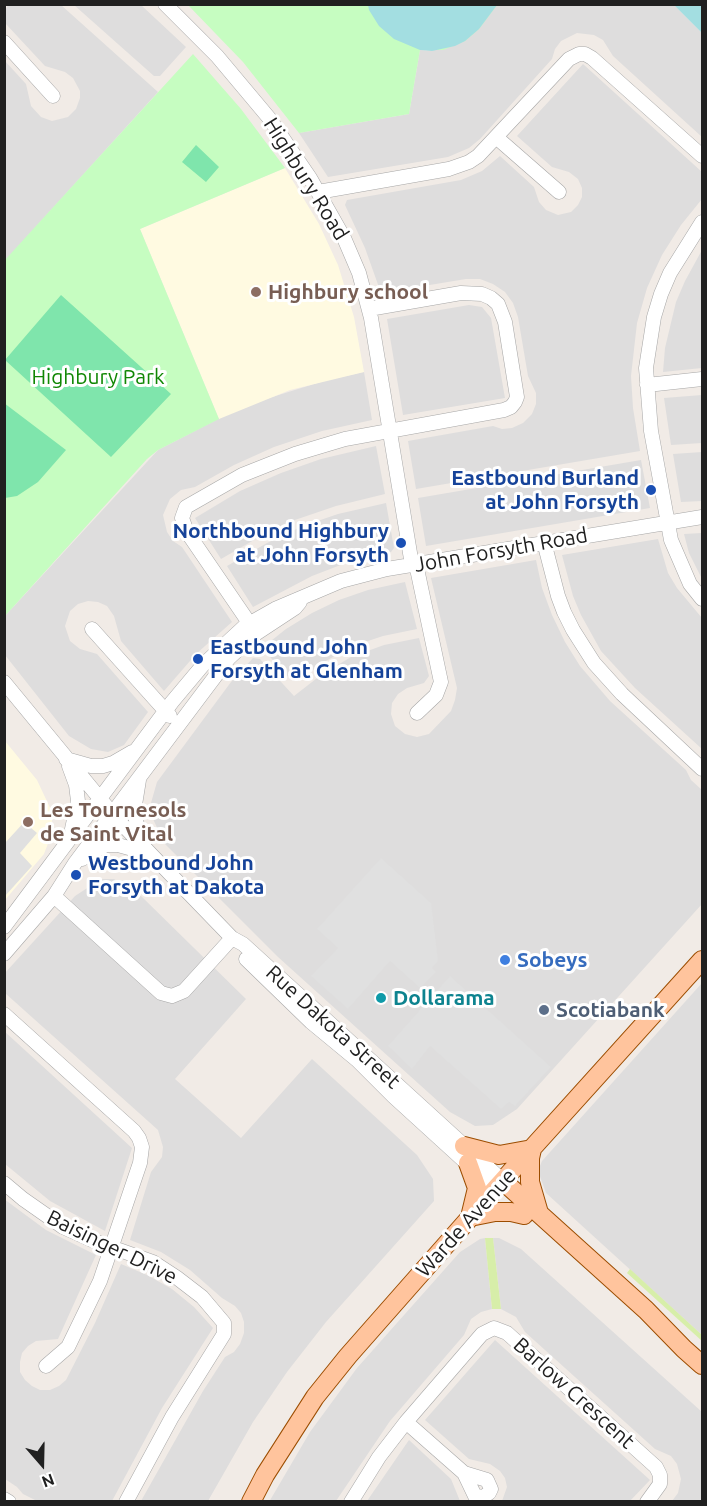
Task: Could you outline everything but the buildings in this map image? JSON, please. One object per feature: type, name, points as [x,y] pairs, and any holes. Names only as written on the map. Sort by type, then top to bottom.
[{"type":"main road","name":"Warde Avenue","points":[[251,1502],[265,1475],[315,1397],[384,1313],[702,960]]},
{"type":"main road","points":[[532,1149],[530,1182],[532,1215],[495,1212],[470,1217],[477,1188],[466,1154],[499,1155],[532,1149]]},
{"type":"main road","points":[[499,1185],[596,1280],[674,1339],[702,1365]]},
{"type":"street","name":"Highbury Road","points":[[165,4],[201,39],[251,95],[289,145],[340,230],[352,256],[369,309],[414,564],[441,682],[436,695],[417,713]]},
{"type":"street","points":[[4,42],[53,96]]},
{"type":"street","points":[[318,192],[449,170],[470,162],[569,59],[579,54],[592,58],[702,156]]},
{"type":"street","points":[[496,136],[560,192]]},
{"type":"street","points":[[702,222],[670,273],[661,294],[649,341],[646,368],[651,431],[670,540],[681,568],[690,584],[702,598]]},
{"type":"street","points":[[253,628],[187,531],[182,518],[186,507],[216,488],[270,462],[336,442],[511,407],[517,397],[506,322],[498,304],[482,294],[461,293],[369,309]]},
{"type":"street","points":[[646,385],[702,379]]},
{"type":"street","name":"John Forsyth Road","points":[[4,927],[138,747],[169,714],[203,665],[227,641],[253,628],[282,605],[341,581],[387,569],[702,516]]},
{"type":"street","points":[[544,542],[564,612],[594,663],[622,694],[702,769]]},
{"type":"street","name":"John Forsyth Road","points":[[4,954],[54,896],[112,813],[253,628]]},
{"type":"street","points":[[92,629],[169,714]]},
{"type":"street","points":[[4,682],[66,759],[151,855]]},
{"type":"street","points":[[66,759],[91,766],[103,766],[113,763],[138,747]]},
{"type":"street","points":[[66,759],[76,785],[78,801],[77,814],[69,840]]},
{"type":"street","points":[[140,776],[134,812],[138,829],[151,855]]},
{"type":"street","points":[[75,863],[96,849],[107,845],[124,846],[151,855]]},
{"type":"street","name":"Rue Dakota Street","points":[[151,855],[232,938],[238,951],[260,974],[499,1185]]},
{"type":"street","points":[[54,896],[161,993],[172,996],[184,991],[232,938]]},
{"type":"street","points":[[4,1014],[139,1138],[142,1147],[141,1158],[93,1298],[68,1347],[46,1366]]},
{"type":"street","name":"Baisinger Drive","points":[[4,1183],[51,1220],[94,1241],[153,1262],[189,1286],[218,1314],[224,1323],[225,1330],[221,1340],[172,1417],[126,1502]]},
{"type":"street","name":"Barlow Crescent","points":[[351,1502],[406,1422],[484,1332],[492,1329],[500,1329],[507,1333],[656,1467],[660,1475],[660,1484],[647,1502]]},
{"type":"street","points":[[406,1422],[465,1473]]},
{"type":"street","points":[[4,1499],[9,1502]]},
{"type":"shaded area","points":[[8,5],[61,5],[158,92],[5,261],[5,61],[26,84],[31,106],[41,117],[52,121],[68,117],[76,109],[80,98],[80,91],[73,78],[65,72],[45,66],[5,23],[5,11]]},
{"type":"shaded area","points":[[74,5],[141,5],[186,47],[160,76],[154,76]]},
{"type":"shaded area","points":[[497,5],[674,5],[702,33],[702,137],[613,56],[603,40],[594,35],[577,33],[561,41],[552,59],[480,139],[469,148],[448,157],[328,177],[299,133],[409,114],[420,50],[432,51]]},
{"type":"shaded area","points":[[583,64],[702,172],[702,199],[681,225],[662,255],[647,288],[637,323],[631,376],[633,408],[640,451],[416,489],[408,441],[493,426],[502,429],[512,428],[523,423],[532,414],[536,404],[536,393],[528,376],[518,317],[513,303],[505,292],[480,279],[466,279],[381,293],[365,248],[345,205],[347,200],[461,180],[482,171],[500,156],[534,187],[539,202],[546,210],[558,215],[571,212],[582,197],[582,188],[578,179],[569,172],[552,167],[517,136]]},
{"type":"shaded area","name":"Highbury school","points":[[285,168],[319,224],[338,265],[354,317],[364,372],[290,390],[219,419],[140,229]]},
{"type":"shaded area","points":[[702,250],[702,368],[663,372],[665,348],[676,302]]},
{"type":"shaded area","points":[[469,305],[482,307],[491,318],[505,398],[403,415],[387,319]]},
{"type":"shaded area","points":[[364,372],[372,420],[322,431],[274,447],[234,465],[195,487],[181,490],[170,499],[163,515],[167,532],[173,541],[182,547],[232,622],[196,654],[164,691],[121,641],[114,616],[107,606],[88,601],[78,604],[70,611],[65,626],[70,641],[80,649],[97,654],[148,712],[124,745],[108,752],[91,749],[69,736],[5,655],[4,617],[158,450],[253,403],[327,380]]},
{"type":"shaded area","points":[[702,395],[702,443],[671,445],[664,398]]},
{"type":"shaded area","points":[[376,446],[385,494],[336,506],[289,522],[221,559],[195,518],[240,491],[281,473],[321,459]]},
{"type":"shaded area","points":[[702,452],[702,501],[681,502],[673,454]]},
{"type":"shaded area","points":[[641,460],[650,508],[426,546],[418,498]]},
{"type":"shaded area","points":[[386,503],[394,548],[391,552],[351,561],[312,576],[253,607],[227,566],[303,526],[338,514]]},
{"type":"shaded area","points":[[702,533],[702,579],[689,553],[684,534]]},
{"type":"shaded area","points":[[658,539],[668,573],[677,588],[702,618],[702,749],[635,688],[601,651],[573,596],[562,555]]},
{"type":"shaded area","points":[[536,560],[542,588],[552,615],[580,666],[610,701],[686,770],[691,780],[702,790],[702,904],[517,1109],[493,1125],[475,1126],[450,1112],[278,957],[164,843],[149,810],[157,782],[231,682],[253,658],[260,659],[294,696],[321,675],[351,657],[384,645],[419,638],[429,676],[424,683],[407,688],[398,694],[392,703],[391,714],[395,726],[405,734],[417,737],[429,734],[451,711],[457,688],[431,578]]},
{"type":"shaded area","points":[[405,582],[417,629],[383,636],[353,646],[324,662],[298,681],[291,680],[262,648],[286,629],[339,600],[368,590]]},
{"type":"shaded area","name":"Les Tournesols de Saint Vital","points":[[5,741],[37,780],[52,812],[52,833],[44,854],[5,900]]},
{"type":"shaded area","points":[[27,819],[33,824],[31,828],[37,833],[20,853],[32,866],[5,896],[5,843]]},
{"type":"shaded area","points":[[381,858],[431,903],[438,961],[432,968],[436,972],[420,988],[390,961],[348,1009],[311,976],[338,948],[317,929]]},
{"type":"shaded area","points":[[101,879],[114,879],[140,895],[246,999],[175,1079],[241,1138],[312,1059],[417,1155],[433,1179],[434,1201],[326,1322],[287,1372],[253,1422],[208,1501],[141,1501],[203,1391],[225,1357],[234,1352],[240,1344],[244,1333],[241,1313],[190,1270],[161,1252],[130,1240],[151,1172],[162,1157],[163,1147],[158,1130],[5,993],[4,974],[75,896]]},
{"type":"shaded area","points":[[450,976],[551,1067],[515,1106],[509,1102],[501,1109],[430,1046],[412,1069],[388,1046]]},
{"type":"shaded area","points":[[702,983],[702,1335],[546,1193],[538,1171],[542,1161]]},
{"type":"shaded area","points":[[4,1031],[132,1148],[105,1231],[50,1201],[5,1164]]},
{"type":"shaded area","points":[[4,1199],[46,1230],[96,1255],[58,1339],[36,1341],[22,1353],[20,1372],[32,1386],[40,1390],[50,1390],[66,1380],[121,1264],[172,1289],[194,1307],[213,1328],[162,1408],[112,1501],[37,1501],[23,1494],[5,1479]]},
{"type":"shaded area","points":[[485,1238],[492,1309],[481,1312],[471,1319],[464,1335],[390,1421],[336,1501],[269,1502],[310,1432],[357,1368],[460,1252]]},
{"type":"shaded area","points":[[493,1238],[499,1238],[521,1249],[702,1412],[702,1501],[672,1501],[678,1493],[681,1479],[677,1464],[671,1456],[655,1449],[525,1332],[516,1317],[501,1309]]},
{"type":"shaded area","points":[[495,1340],[650,1480],[630,1501],[502,1501],[507,1487],[500,1471],[490,1464],[469,1459],[425,1420]]},
{"type":"shaded area","points":[[409,1440],[451,1479],[460,1501],[367,1501]]},
{"type":"green space","points":[[188,5],[497,5],[479,29],[465,41],[443,50],[420,50],[409,114],[299,133],[243,62]]},
{"type":"green space","name":"Highbury Park","points":[[193,54],[241,109],[285,168],[140,229],[219,419],[158,450],[147,459],[5,616],[4,261]]},
{"type":"green space","points":[[196,145],[219,167],[206,182],[182,162]]},
{"type":"green space","points":[[61,295],[171,394],[111,457],[5,360]]},
{"type":"green space","points":[[4,403],[66,450],[38,482],[17,496],[5,498]]},
{"type":"green space","points":[[485,1238],[493,1238],[501,1309],[492,1309]]},
{"type":"green space","points":[[630,1269],[702,1335],[702,1341],[627,1273]]},
{"type":"water","points":[[368,4],[497,5],[479,29],[465,41],[455,46],[432,51],[420,50],[394,39],[379,26]]},
{"type":"water","points":[[674,5],[702,5],[702,33]]},
{"type":"place","name":"Highbury school","points":[[256,292]]},
{"type":"place","name":"Eastbound Burland at John Forsyth","points":[[651,490]]},
{"type":"place","name":"Northbound Highbury at John Forsyth","points":[[401,543]]},
{"type":"place","name":"Eastbound John Forsyth at Glenham","points":[[198,659]]},
{"type":"place","name":"Les Tournesols de Saint Vital","points":[[28,822]]},
{"type":"place","name":"Westbound John Forsyth at Dakota","points":[[76,875]]},
{"type":"place","name":"Sobeys","points":[[505,960]]},
{"type":"place","name":"Dollarama","points":[[381,998]]},
{"type":"place","name":"Scotiabank","points":[[544,1010]]}]
